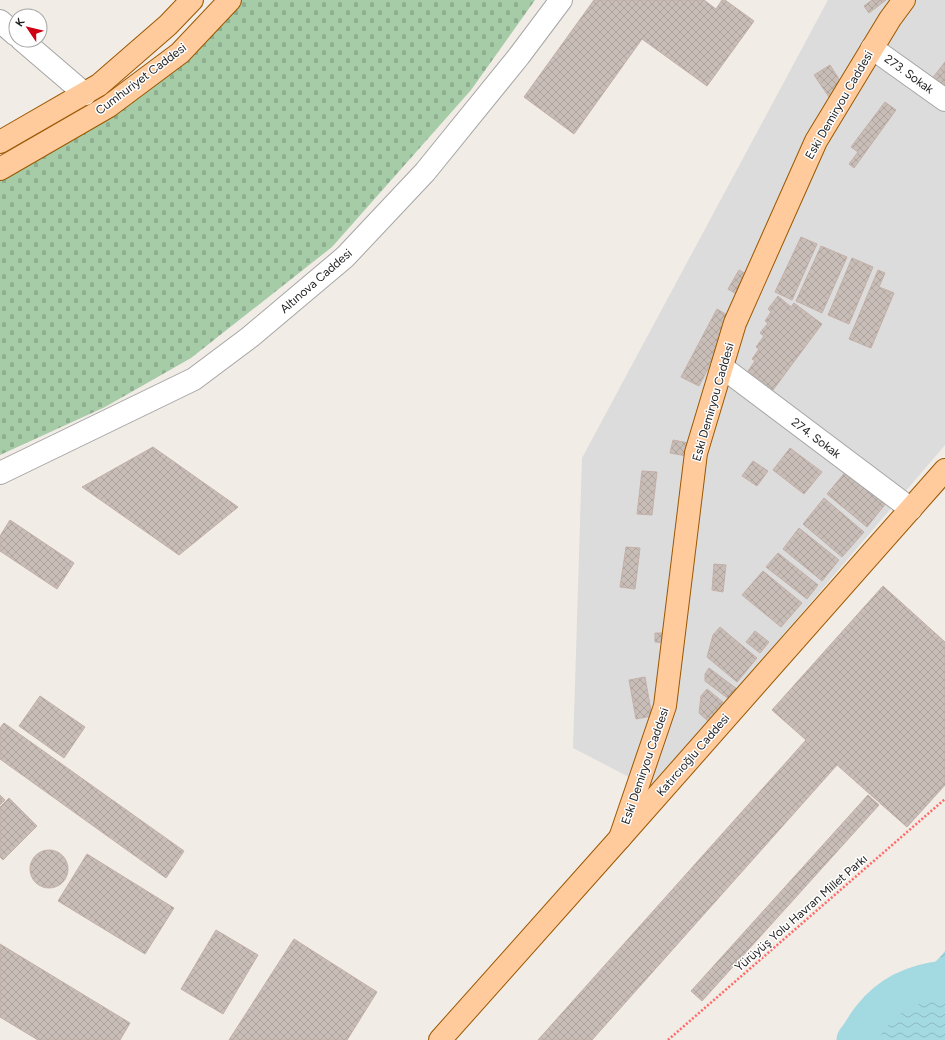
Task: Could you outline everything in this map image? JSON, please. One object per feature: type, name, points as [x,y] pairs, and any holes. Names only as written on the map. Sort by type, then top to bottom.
[{"type":"main road","name":"Cumhuriyet Caddesi","points":[[0,142],[99,86],[168,25],[192,0]]},
{"type":"main road","name":"Cumhuriyet Caddesi","points":[[0,169],[116,101],[180,54],[230,0]]},
{"type":"main road","name":"Eski Demiryou Caddesi","points":[[620,838],[666,706],[696,453],[735,323],[816,141],[890,19],[904,0]]},
{"type":"main road","name":"Katırcıoğlu Caddesi","points":[[440,1040],[945,470]]},
{"type":"street","name":"Altınova Caddesi","points":[[0,473],[194,379],[250,337],[345,258],[425,172],[519,56],[561,0]]},
{"type":"street","points":[[0,21],[8,28]]},
{"type":"street","points":[[31,48],[85,94]]},
{"type":"street","name":"273. Sokak","points":[[872,48],[945,100]]},
{"type":"street","name":"274. Sokak","points":[[722,367],[911,509]]},
{"type":"path","name":"Yürüyüş Yolu Havran Millet Parkı","points":[[668,1040],[945,799]]},
{"type":"shaded area","points":[[828,0],[945,0],[945,445],[652,789],[573,748],[582,458]]},
{"type":"green space","points":[[240,0],[535,0],[471,90],[332,247],[191,358],[105,407],[0,455],[0,178]]},
{"type":"water","points":[[945,951],[945,1040],[859,1040],[941,956]]},
{"type":"building","points":[[594,0],[704,0],[716,9],[722,0],[725,0],[754,21],[707,86],[642,39],[574,134],[524,97]]},
{"type":"building","points":[[872,0],[886,0],[869,13],[864,6]]},
{"type":"building","points":[[945,62],[945,89],[931,80]]},
{"type":"building","points":[[830,65],[844,87],[829,97],[814,75]]},
{"type":"building","points":[[885,102],[896,110],[854,168],[849,164],[858,152],[851,147]]},
{"type":"building","points":[[801,237],[817,244],[792,300],[775,292]]},
{"type":"building","points":[[821,246],[847,257],[822,313],[796,301]]},
{"type":"building","points":[[852,258],[873,267],[849,324],[828,315]]},
{"type":"building","points":[[739,270],[755,279],[743,298],[728,289]]},
{"type":"building","points":[[878,270],[885,273],[879,287],[894,293],[871,348],[849,339]]},
{"type":"building","points":[[778,296],[791,307],[794,303],[822,324],[773,390],[748,371],[755,361],[752,359],[759,349],[756,347],[764,336],[760,333],[768,323],[765,321],[771,312],[768,309]]},
{"type":"building","points":[[717,309],[734,319],[699,386],[681,377]]},
{"type":"building","points":[[673,440],[694,444],[692,457],[670,453]]},
{"type":"building","points":[[153,447],[238,507],[179,555],[82,487]]},
{"type":"building","points":[[790,448],[822,472],[804,494],[773,470]]},
{"type":"building","points":[[753,461],[768,471],[757,486],[742,476]]},
{"type":"building","points":[[848,469],[887,502],[867,527],[827,494]]},
{"type":"building","points":[[642,471],[657,472],[652,515],[637,514]]},
{"type":"building","points":[[824,498],[864,532],[842,557],[803,524]]},
{"type":"building","points":[[10,520],[74,563],[57,589],[0,551],[0,536]]},
{"type":"building","points":[[799,528],[839,560],[822,581],[783,549]]},
{"type":"building","points":[[626,547],[640,548],[635,589],[620,587]]},
{"type":"building","points":[[778,553],[818,585],[807,599],[766,567]]},
{"type":"building","points":[[714,564],[726,565],[723,592],[712,590]]},
{"type":"building","points":[[763,571],[802,603],[781,627],[742,595]]},
{"type":"building","points":[[883,586],[945,642],[945,785],[907,827],[837,765],[592,1040],[538,1040],[806,740],[772,710]]},
{"type":"building","points":[[664,622],[671,622],[670,643],[655,642],[655,633],[663,633]]},
{"type":"building","points":[[720,627],[757,658],[737,682],[707,657],[713,635]]},
{"type":"building","points":[[755,631],[769,642],[760,653],[746,642]]},
{"type":"building","points":[[709,668],[737,689],[729,699],[705,681],[705,674]]},
{"type":"building","points":[[645,677],[652,716],[636,719],[629,680]]},
{"type":"building","points":[[707,689],[724,703],[708,721],[699,713],[701,696]]},
{"type":"building","points":[[40,696],[85,727],[64,758],[19,726]]},
{"type":"building","points":[[4,723],[184,851],[166,878],[0,759],[0,728]]},
{"type":"building","points":[[0,795],[5,800],[0,805]]},
{"type":"building","points":[[868,795],[879,805],[702,1001],[691,991]]},
{"type":"building","points":[[9,798],[37,826],[3,860],[0,857],[0,807]]},
{"type":"building","points":[[45,850],[53,850],[60,853],[65,858],[68,869],[65,880],[60,885],[53,888],[45,888],[38,885],[33,880],[30,873],[30,865],[33,858],[38,853]]},
{"type":"building","points":[[87,854],[174,908],[145,954],[58,901]]},
{"type":"building","points":[[216,930],[258,955],[223,1014],[181,989]]},
{"type":"building","points":[[294,939],[377,992],[347,1040],[229,1040]]},
{"type":"building","points":[[0,944],[130,1023],[120,1040],[38,1040],[0,1017]]},
{"type":"waterway","points":[[855,1040],[869,1020],[886,1001],[913,986],[945,979]]}]
